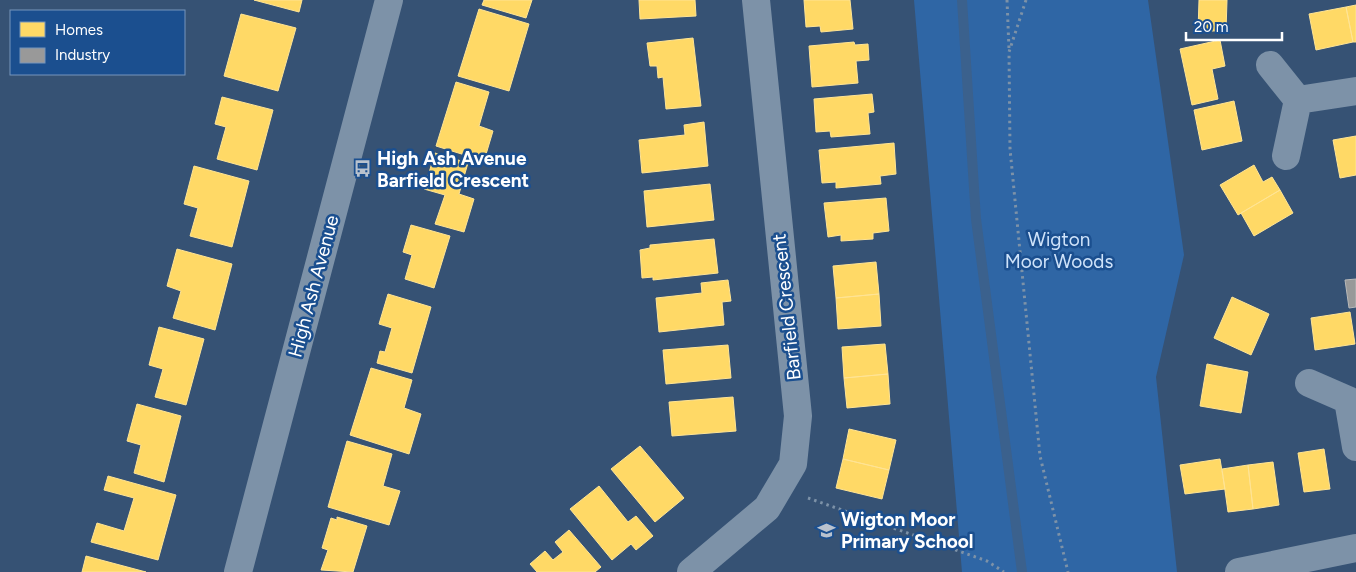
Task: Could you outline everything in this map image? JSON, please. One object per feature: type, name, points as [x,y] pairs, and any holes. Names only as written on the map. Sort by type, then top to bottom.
[{"type":"street","name":"High Ash Avenue","points":[[238,572],[389,0]]},
{"type":"street","name":"Barfield Crescent","points":[[691,572],[767,508],[793,464],[798,416],[756,0]]},
{"type":"street","points":[[1270,65],[1298,100]]},
{"type":"street","points":[[1298,100],[1356,92]]},
{"type":"street","points":[[1286,156],[1298,100]]},
{"type":"street","points":[[1309,383],[1352,395],[1356,446]]},
{"type":"street","points":[[1239,572],[1356,548]]},
{"type":"path","points":[[1007,0],[1010,52],[1010,149],[1040,456],[1068,572]]},
{"type":"path","points":[[1010,52],[1026,0]]},
{"type":"path","points":[[779,488],[987,561],[1002,571]]},
{"type":"green space","name":"Wigton Moor Woods","points":[[914,0],[1148,0],[1184,255],[1156,377],[1177,572],[962,572]]},
{"type":"building: Homes","points":[[254,0],[302,0],[299,12]]},
{"type":"building: Homes","points":[[484,0],[532,0],[526,18],[482,5]]},
{"type":"building: Homes","points":[[639,0],[695,0],[696,16],[640,19]]},
{"type":"building: Homes","points":[[804,0],[850,0],[853,29],[821,32],[820,26],[806,27]]},
{"type":"building: Homes","points":[[1199,0],[1227,0],[1226,31],[1198,31]]},
{"type":"building: Homes","points":[[1356,5],[1356,42],[1353,42],[1346,7]]},
{"type":"building: Homes","points":[[1346,7],[1353,42],[1316,50],[1309,14]]},
{"type":"building: Homes","points":[[479,9],[529,24],[509,91],[458,76]]},
{"type":"building: Homes","points":[[241,14],[296,28],[278,91],[224,76]]},
{"type":"building: Homes","points":[[693,38],[701,106],[666,109],[663,77],[658,78],[657,66],[650,66],[647,43]]},
{"type":"building: Homes","points":[[1220,40],[1225,66],[1212,69],[1218,99],[1192,105],[1180,49]]},
{"type":"building: Homes","points":[[854,42],[855,45],[868,44],[869,60],[856,61],[858,83],[812,87],[809,46]]},
{"type":"building: Homes","points":[[456,82],[489,92],[479,126],[493,131],[484,161],[436,146]]},
{"type":"building: Homes","points":[[872,94],[874,112],[868,113],[870,134],[831,137],[830,131],[816,132],[814,99]]},
{"type":"building: Homes","points":[[222,97],[273,110],[257,170],[217,159],[226,127],[215,124]]},
{"type":"building: Homes","points":[[1234,101],[1242,141],[1202,150],[1194,110]]},
{"type":"building: Homes","points":[[704,122],[708,166],[642,173],[639,140],[685,135],[684,125]]},
{"type":"building: Homes","points":[[1356,136],[1356,175],[1340,178],[1333,140]]},
{"type":"building: Homes","points":[[894,143],[896,174],[880,176],[881,184],[836,188],[836,182],[822,183],[819,150]]},
{"type":"building: Homes","points":[[435,153],[468,163],[459,194],[474,199],[464,232],[435,224],[445,195],[424,189]]},
{"type":"building: Homes","points":[[1254,165],[1263,182],[1272,177],[1280,190],[1238,215],[1220,185]]},
{"type":"building: Homes","points":[[194,166],[249,181],[232,247],[190,236],[198,208],[184,204]]},
{"type":"building: Homes","points":[[710,184],[714,220],[647,227],[644,191]]},
{"type":"building: Homes","points":[[1280,190],[1293,213],[1254,236],[1241,213]]},
{"type":"building: Homes","points":[[886,198],[889,231],[873,233],[873,239],[841,241],[841,235],[828,237],[824,203]]},
{"type":"building: Homes","points":[[411,225],[450,236],[434,288],[405,279],[412,255],[403,252]]},
{"type":"building: Homes","points":[[714,239],[718,273],[653,280],[653,277],[642,278],[640,250],[650,248],[650,245]]},
{"type":"building: Homes","points":[[177,249],[232,264],[215,330],[173,318],[181,291],[167,286]]},
{"type":"building: Homes","points":[[876,262],[879,294],[836,298],[833,266]]},
{"type":"building: Homes","points":[[728,280],[731,301],[722,302],[724,325],[659,332],[656,298],[702,293],[701,283]]},
{"type":"building: Homes","points":[[388,294],[431,307],[412,373],[377,363],[380,351],[385,352],[392,328],[379,324]]},
{"type":"building: Homes","points":[[879,294],[881,326],[838,329],[836,298]]},
{"type":"building: Homes","points":[[1232,297],[1269,314],[1251,355],[1214,338]]},
{"type":"building: Homes","points":[[1350,312],[1355,344],[1315,350],[1311,318]]},
{"type":"building: Homes","points":[[159,327],[204,339],[186,405],[155,397],[163,369],[149,365]]},
{"type":"building: Homes","points":[[885,344],[888,374],[844,378],[842,347]]},
{"type":"building: Homes","points":[[728,345],[731,378],[666,384],[663,350]]},
{"type":"building: Homes","points":[[1207,364],[1248,372],[1241,413],[1200,406]]},
{"type":"building: Homes","points":[[371,368],[412,380],[404,408],[421,414],[409,454],[350,435]]},
{"type":"building: Homes","points":[[888,374],[890,404],[847,408],[844,378]]},
{"type":"building: Homes","points":[[733,397],[736,431],[672,436],[669,402]]},
{"type":"building: Homes","points":[[137,404],[181,416],[164,482],[134,473],[141,445],[127,441]]},
{"type":"building: Homes","points":[[849,429],[896,440],[889,470],[843,459]]},
{"type":"building: Homes","points":[[347,441],[392,454],[383,486],[400,491],[389,525],[328,507]]},
{"type":"building: Homes","points":[[640,446],[684,498],[655,522],[611,469]]},
{"type":"building: Homes","points":[[1324,449],[1330,489],[1304,492],[1298,453]]},
{"type":"building: Homes","points":[[843,459],[889,470],[882,499],[836,488]]},
{"type":"building: Homes","points":[[1220,459],[1225,489],[1185,494],[1180,465]]},
{"type":"building: Homes","points":[[1273,462],[1279,505],[1253,509],[1248,465]]},
{"type":"building: Homes","points":[[1248,465],[1253,509],[1228,512],[1222,469]]},
{"type":"building: Homes","points":[[108,476],[176,495],[158,560],[91,542],[97,523],[124,531],[134,498],[104,490]]},
{"type":"building: Homes","points":[[599,486],[628,522],[636,516],[653,536],[636,550],[631,544],[612,560],[570,509]]},
{"type":"building: Homes","points":[[337,517],[367,526],[353,572],[321,570],[328,550],[322,548],[331,518],[337,520]]},
{"type":"building: Homes","points":[[569,530],[601,567],[595,572],[537,572],[530,564],[545,551],[553,560],[563,552],[555,542]]},
{"type":"building: Homes","points":[[86,556],[146,572],[82,572]]},
{"type":"building: Industry","points":[[1356,279],[1356,307],[1349,308],[1345,280]]},
{"type":"waterway","points":[[962,0],[976,219],[1022,572]]},
{"type":"place","name":"High Ash Avenue Barfield Crescent","points":[[363,169]]},
{"type":"place","name":"Wigton Moor Primary School","points":[[827,530]]}]
